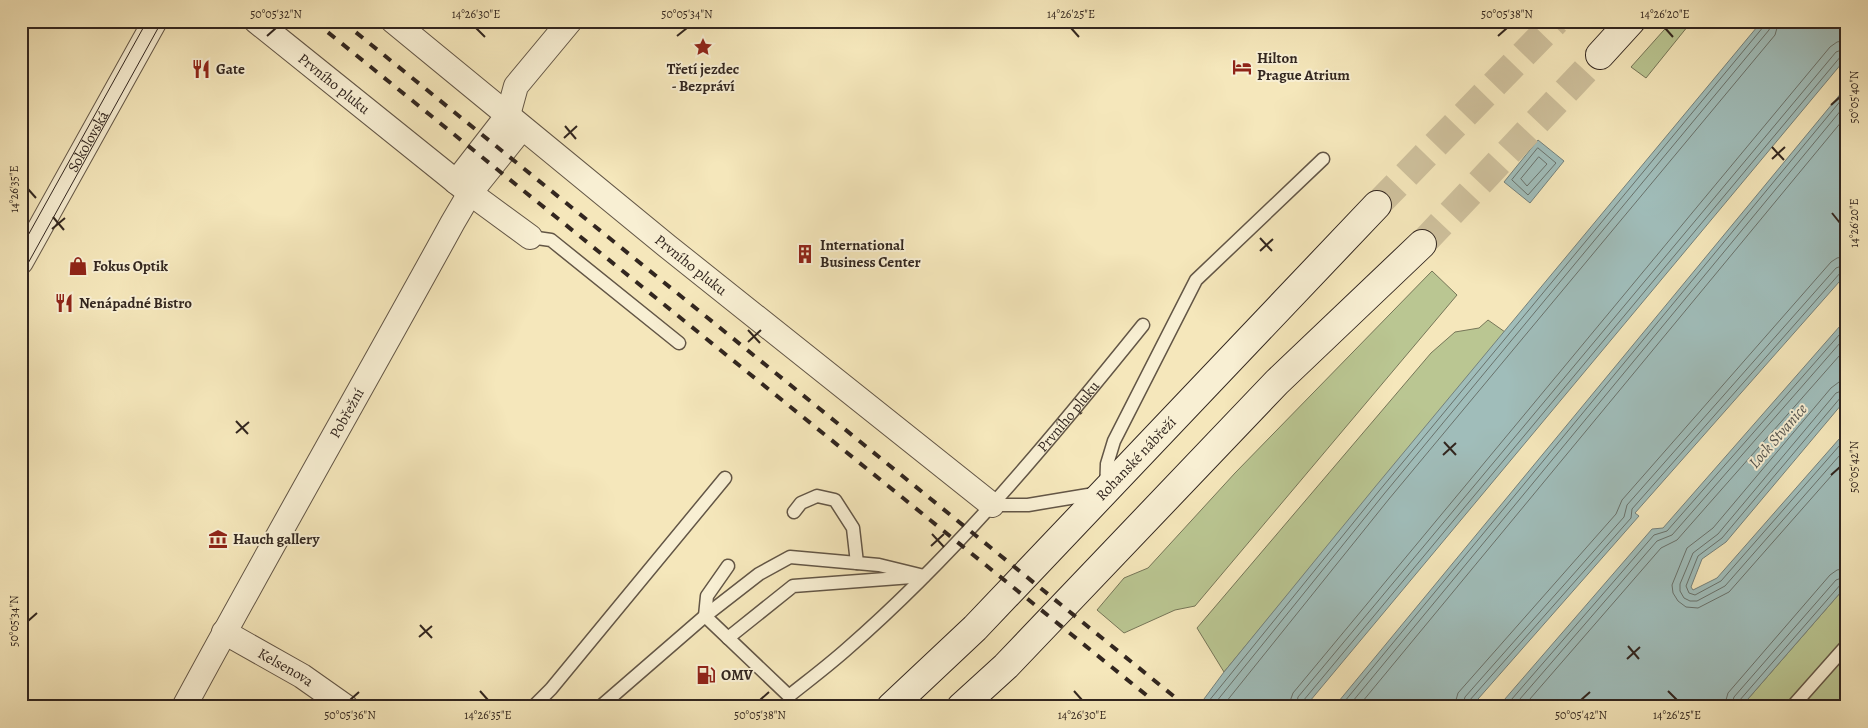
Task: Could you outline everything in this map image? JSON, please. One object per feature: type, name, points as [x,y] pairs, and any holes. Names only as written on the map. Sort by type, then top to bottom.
[{"type":"main road","points":[[1600,55],[1631,21]]},
{"type":"main road","name":"Rohanské nábřeží","points":[[891,707],[975,628],[1377,205]]},
{"type":"main road","points":[[961,707],[1006,666],[1277,382],[1422,244]]},
{"type":"street","name":"Sokolovská","points":[[21,262],[155,21]]},
{"type":"street","name":"Prvního pluku","points":[[256,21],[463,188],[530,237]]},
{"type":"street","name":"Prvního pluku","points":[[394,21],[667,246],[992,505]]},
{"type":"street","name":"Pobřežní","points":[[184,707],[463,188],[515,121],[516,86],[570,21]]},
{"type":"street","name":"Kelsenova","points":[[224,632],[302,676],[346,707]]},
{"type":"lane","points":[[705,616],[789,696],[848,648],[924,576],[992,505],[1028,505],[1106,492],[1107,464],[1114,441],[1196,280],[1323,159]]},
{"type":"lane","points":[[530,237],[551,240],[680,343]]},
{"type":"lane","name":"Prvního pluku","points":[[992,505],[1144,325]]},
{"type":"lane","points":[[533,707],[551,689],[725,478]]},
{"type":"lane","points":[[794,512],[801,503],[817,496],[835,500],[853,528],[857,563]]},
{"type":"lane","points":[[600,707],[705,616],[759,574],[790,557],[879,565],[924,576]]},
{"type":"lane","points":[[705,616],[707,596],[728,566]]},
{"type":"lane","points":[[728,638],[793,586],[924,576]]},
{"type":"lane","points":[[1792,707],[1847,645]]},
{"type":"green space","points":[[1672,21],[1692,21],[1646,78],[1631,67]]},
{"type":"green space","points":[[1432,271],[1457,295],[1195,606],[1175,610],[1124,633],[1097,610],[1124,578],[1148,568],[1235,473]]},
{"type":"green space","points":[[1488,320],[1505,332],[1224,672],[1197,628],[1431,353],[1455,332],[1479,328]]},
{"type":"green space","points":[[1847,585],[1847,707],[1741,707]]},
{"type":"water","points":[[1762,21],[1847,21],[1847,57],[1305,707],[1198,707],[1224,672],[1375,487]]},
{"type":"water","points":[[1847,86],[1847,273],[1635,513],[1639,516],[1471,707],[1334,707]]},
{"type":"water","points":[[1538,140],[1564,161],[1530,203],[1504,182]]},
{"type":"water","name":"Lock Stvanice","points":[[1847,318],[1847,398],[1726,542],[1702,559],[1691,587],[1693,590],[1717,578],[1847,430],[1847,585],[1741,707],[1498,707],[1652,529],[1663,528]]},
{"type":"tunnel","points":[[1377,205],[1556,21]]},
{"type":"tunnel","points":[[1422,244],[1600,55]]},
{"type":"tram line","points":[[21,248],[147,21]]},
{"type":"tram line","points":[[21,276],[162,21]]},
{"type":"railway","points":[[314,21],[1161,707]]},
{"type":"railway","points":[[342,21],[1187,707]]},
{"type":"place","name":"Třetí jezdec - Bezpráví","points":[[703,47]]},
{"type":"place","name":"Hilton Prague Atrium","points":[[1242,67]]},
{"type":"place","name":"Gate","points":[[201,69]]},
{"type":"place","name":"International Business Center","points":[[805,254]]},
{"type":"place","name":"Fokus Optik","points":[[78,266]]},
{"type":"place","name":"Nenápadné Bistro","points":[[64,303]]},
{"type":"place","name":"Hauch gallery","points":[[218,539]]},
{"type":"place","name":"OMV","points":[[706,675]]}]
